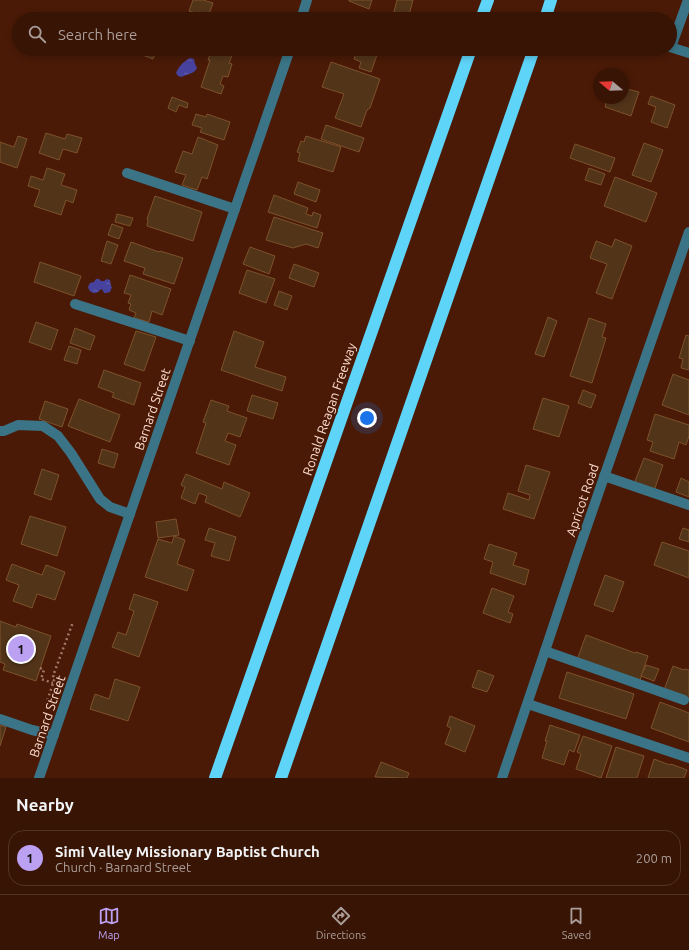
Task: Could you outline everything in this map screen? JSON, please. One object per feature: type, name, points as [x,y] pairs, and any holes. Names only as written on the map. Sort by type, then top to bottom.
[{"type":"highway","points":[[484,12],[488,0]]},
{"type":"highway","points":[[547,12],[551,0]]},
{"type":"highway","name":"Ronald Reagan Freeway","points":[[214,778],[468,56]]},
{"type":"highway","points":[[281,778],[532,56]]},
{"type":"street","points":[[303,12],[307,0]]},
{"type":"street","points":[[677,29],[688,0]]},
{"type":"street","points":[[677,49],[689,53]]},
{"type":"street","name":"Barnard Street","points":[[39,778],[288,56]]},
{"type":"street","points":[[127,173],[235,209]]},
{"type":"street","name":"Apricot Road","points":[[502,778],[604,476],[689,232]]},
{"type":"street","points":[[76,304],[190,341]]},
{"type":"street","points":[[0,431],[4,431],[18,425],[43,426],[58,436],[71,453],[100,499],[110,507],[130,514]]},
{"type":"street","points":[[604,476],[689,505]]},
{"type":"street","points":[[545,651],[684,700]]},
{"type":"street","points":[[528,704],[689,758]]},
{"type":"street","points":[[0,719],[32,730],[54,735]]},
{"type":"path","points":[[46,705],[55,676],[53,676],[73,622]]},
{"type":"path","points":[[40,668],[44,670],[41,679],[53,683]]},
{"type":"water","points":[[190,58],[194,59],[197,68],[195,71],[181,77],[178,76],[176,73],[179,68]]},
{"type":"water","points":[[96,279],[101,281],[107,279],[110,280],[112,287],[110,292],[104,293],[102,289],[96,293],[90,291],[88,287],[90,283],[94,282]]},
{"type":"building","points":[[193,0],[203,0],[213,3],[210,12],[189,11]]},
{"type":"building","points":[[349,0],[372,0],[369,9]]},
{"type":"building","points":[[397,0],[413,0],[410,12],[394,12]]},
{"type":"building","points":[[145,56],[154,56],[153,59]]},
{"type":"building","points":[[209,56],[232,56],[229,63],[232,64],[228,77],[223,76],[220,84],[224,86],[221,94],[201,87],[210,60],[208,60]]},
{"type":"building","points":[[355,56],[377,56],[371,72],[359,68],[361,62],[354,59]]},
{"type":"building","points":[[331,62],[380,79],[370,108],[367,110],[361,127],[335,118],[344,94],[322,87]]},
{"type":"building","points":[[629,90],[639,92],[631,116],[605,107],[606,104],[629,104]]},
{"type":"building","points":[[651,96],[675,105],[667,128],[651,122],[656,107],[648,104]]},
{"type":"building","points":[[172,97],[188,103],[187,108],[179,105],[176,112],[168,108]]},
{"type":"building","points":[[196,114],[206,117],[207,114],[230,122],[224,140],[200,132],[202,128],[192,125]]},
{"type":"building","points":[[326,125],[364,138],[359,152],[321,139]]},
{"type":"building","points":[[46,133],[65,139],[67,134],[82,138],[77,153],[63,149],[59,160],[39,153]]},
{"type":"building","points":[[18,136],[27,139],[17,168],[0,162],[0,142],[14,147]]},
{"type":"building","points":[[306,136],[341,147],[333,172],[298,161],[300,153],[297,152],[301,141],[304,142]]},
{"type":"building","points":[[198,137],[218,145],[207,179],[202,177],[197,190],[182,185],[186,175],[175,172],[183,151],[192,154]]},
{"type":"building","points":[[644,143],[663,150],[651,182],[632,175]]},
{"type":"building","points":[[575,144],[615,158],[610,172],[570,158]]},
{"type":"building","points":[[47,168],[65,174],[61,185],[77,190],[73,203],[66,200],[61,215],[34,206],[40,190],[28,186],[31,176],[43,180]]},
{"type":"building","points":[[589,168],[605,174],[601,185],[585,180]]},
{"type":"building","points":[[615,177],[657,193],[646,222],[604,206]]},
{"type":"building","points":[[298,182],[320,190],[316,202],[294,194]]},
{"type":"building","points":[[274,195],[308,208],[306,214],[312,216],[313,212],[321,215],[317,228],[268,212]]},
{"type":"building","points":[[155,196],[202,212],[193,241],[147,226],[147,219]]},
{"type":"building","points":[[117,214],[133,218],[130,226],[115,222]]},
{"type":"building","points":[[274,217],[323,233],[318,248],[306,244],[293,248],[266,240]]},
{"type":"building","points":[[112,224],[123,228],[119,239],[108,235]]},
{"type":"building","points":[[615,239],[632,246],[612,299],[596,293],[607,264],[590,258],[596,241],[612,247]]},
{"type":"building","points":[[107,241],[118,245],[111,264],[101,261]]},
{"type":"building","points":[[131,242],[159,252],[160,251],[183,258],[174,284],[143,274],[145,268],[124,261]]},
{"type":"building","points":[[250,247],[275,256],[269,274],[243,264]]},
{"type":"building","points":[[40,262],[81,276],[74,296],[34,282]]},
{"type":"building","points":[[294,264],[319,273],[314,287],[289,278]]},
{"type":"building","points":[[247,270],[275,279],[266,303],[239,293]]},
{"type":"building","points":[[130,275],[171,289],[162,315],[152,311],[149,322],[134,318],[136,313],[129,310],[131,304],[128,303],[131,295],[124,293]]},
{"type":"building","points":[[279,291],[292,296],[287,310],[274,305]]},
{"type":"building","points":[[548,317],[557,321],[544,357],[535,354]]},
{"type":"building","points":[[589,318],[606,324],[602,337],[606,338],[592,383],[570,376]]},
{"type":"building","points":[[36,322],[58,330],[51,350],[29,342]]},
{"type":"building","points":[[75,328],[95,336],[90,350],[70,343]]},
{"type":"building","points":[[136,331],[156,337],[144,371],[124,364]]},
{"type":"building","points":[[234,331],[264,342],[255,367],[286,377],[282,391],[221,370]]},
{"type":"building","points":[[686,335],[689,336],[689,370],[681,368],[683,359],[679,358]]},
{"type":"building","points":[[69,346],[81,350],[77,364],[64,360]]},
{"type":"building","points":[[104,370],[141,383],[134,405],[112,397],[114,393],[98,387]]},
{"type":"building","points":[[673,374],[689,380],[689,415],[662,405]]},
{"type":"building","points":[[583,390],[596,395],[591,408],[578,403]]},
{"type":"building","points":[[252,395],[278,403],[273,419],[247,411]]},
{"type":"building","points":[[543,398],[569,406],[559,437],[533,429]]},
{"type":"building","points":[[79,399],[120,415],[110,442],[68,426]]},
{"type":"building","points":[[211,400],[229,406],[227,411],[247,418],[240,437],[228,433],[225,441],[236,445],[229,465],[196,453],[206,423],[203,422]]},
{"type":"building","points":[[45,401],[68,409],[62,427],[39,419]]},
{"type":"building","points":[[655,414],[689,425],[689,436],[686,445],[679,442],[674,459],[650,451],[653,442],[647,440]]},
{"type":"building","points":[[102,449],[118,454],[114,468],[98,463]]},
{"type":"building","points":[[644,458],[663,465],[654,491],[634,484]]},
{"type":"building","points":[[526,465],[550,472],[534,519],[503,509],[508,493],[529,500],[530,495],[518,491]]},
{"type":"building","points":[[42,469],[59,475],[51,500],[34,494]]},
{"type":"building","points":[[186,474],[222,489],[224,482],[250,493],[240,517],[205,502],[207,496],[199,493],[195,504],[181,498],[185,487],[181,485]]},
{"type":"building","points":[[681,478],[689,482],[689,497],[676,492]]},
{"type":"building","points":[[30,516],[66,527],[57,556],[21,544]]},
{"type":"building","points":[[176,519],[179,535],[158,538],[156,522]]},
{"type":"building","points":[[209,528],[236,537],[229,561],[211,556],[215,543],[205,540]]},
{"type":"building","points":[[683,528],[689,530],[689,542],[679,539]]},
{"type":"building","points":[[174,536],[185,540],[177,564],[194,570],[187,591],[145,577],[158,539],[172,543]]},
{"type":"building","points":[[662,542],[689,551],[689,578],[654,565]]},
{"type":"building","points":[[489,544],[517,553],[513,565],[529,570],[525,585],[490,573],[493,562],[484,559]]},
{"type":"building","points":[[12,564],[42,575],[46,565],[65,572],[55,600],[37,594],[32,608],[13,601],[19,585],[6,580]]},
{"type":"building","points":[[605,575],[624,582],[613,612],[594,605]]},
{"type":"building","points":[[492,588],[514,596],[508,612],[513,614],[510,623],[483,613]]},
{"type":"building","points":[[134,594],[158,602],[139,657],[112,647],[118,632],[126,635],[134,611],[129,609]]},
{"type":"building","points":[[0,621],[16,627],[17,624],[51,636],[36,681],[3,670],[5,664],[0,662]]},
{"type":"building","points":[[586,635],[635,653],[648,656],[639,683],[577,660]]},
{"type":"building","points":[[646,665],[659,669],[654,681],[641,676]]},
{"type":"building","points":[[673,666],[684,670],[689,670],[689,699],[664,690]]},
{"type":"building","points":[[478,670],[494,676],[487,692],[472,687]]},
{"type":"building","points":[[567,672],[634,694],[626,719],[559,698]]},
{"type":"building","points":[[115,679],[140,687],[128,721],[90,709],[95,694],[109,699]]},
{"type":"building","points":[[660,702],[689,713],[689,742],[651,728]]},
{"type":"building","points":[[450,716],[475,726],[465,752],[445,744],[451,728],[447,726]]},
{"type":"building","points":[[0,725],[6,727],[0,746]]},
{"type":"building","points":[[550,725],[580,735],[574,752],[569,750],[564,765],[542,758]]},
{"type":"building","points":[[583,736],[612,746],[601,778],[576,769],[581,754],[577,752]]},
{"type":"building","points":[[616,747],[644,756],[637,778],[606,778]]},
{"type":"building","points":[[654,759],[687,770],[684,778],[648,778]]},
{"type":"building","points":[[381,762],[409,773],[407,778],[375,777]]},
{"type":"place","name":"Simi Valley Missionary Baptist Church","points":[[21,649]]}]
